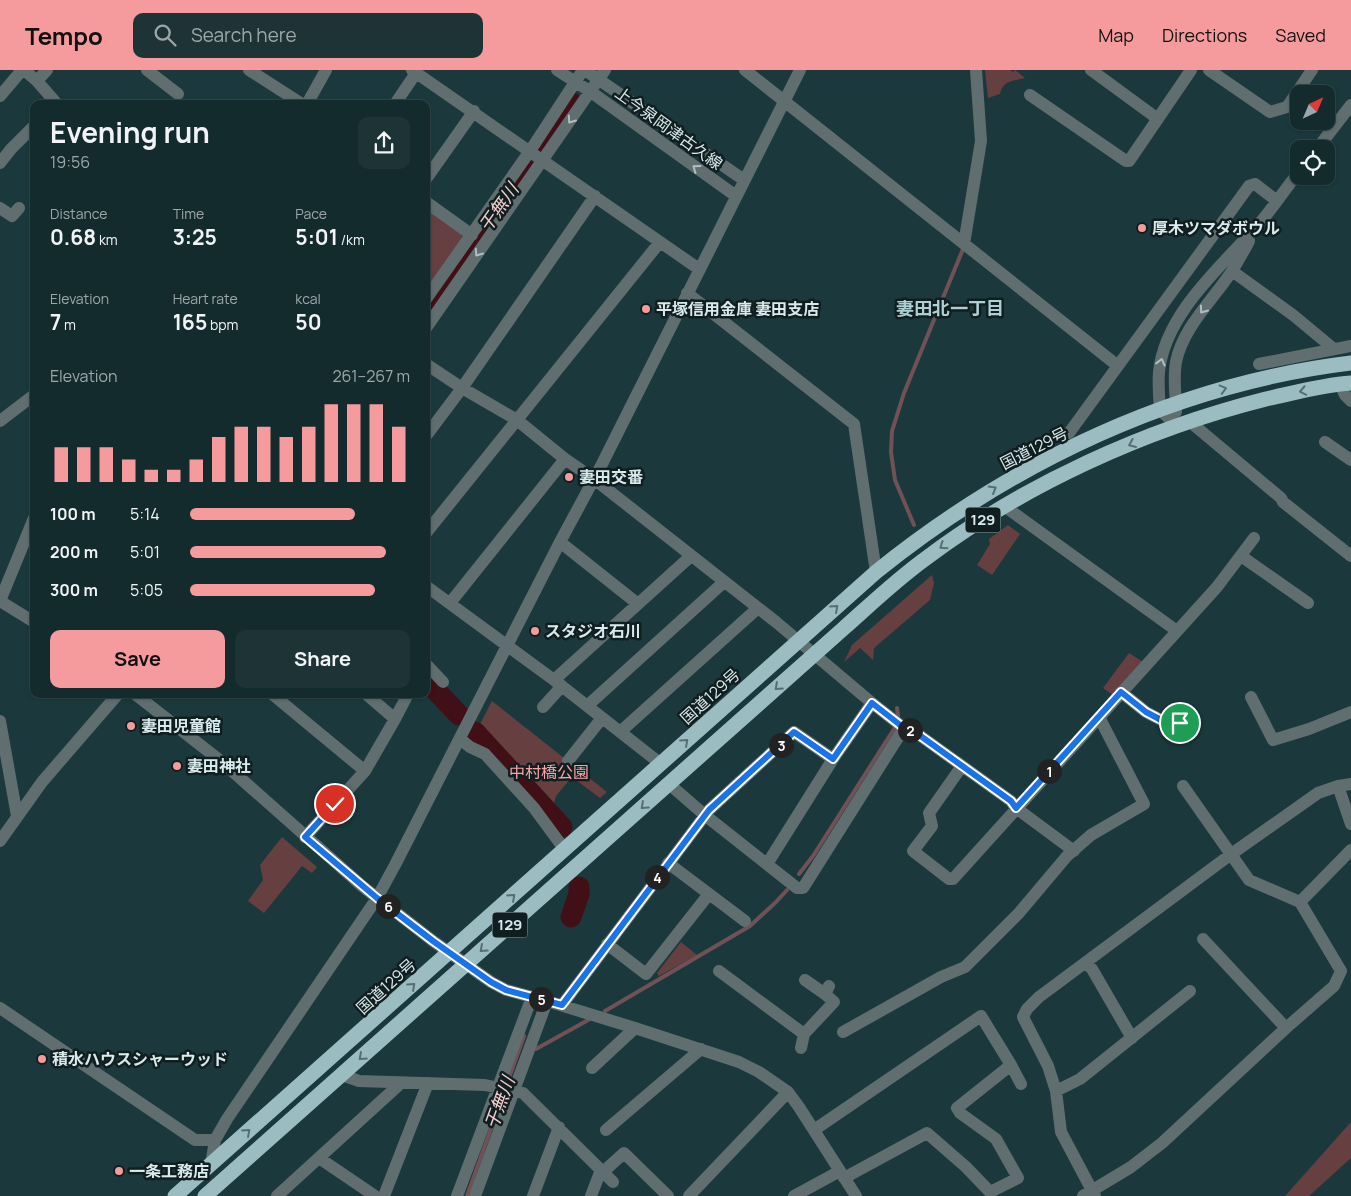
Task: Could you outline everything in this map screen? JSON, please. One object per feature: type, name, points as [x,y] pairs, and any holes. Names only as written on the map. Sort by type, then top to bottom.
[{"type":"highway","name":"国道129号","points":[[175,1196],[799,640],[913,542],[950,516],[1028,469],[1076,445],[1160,410],[1221,390],[1286,374],[1351,363]]},
{"type":"highway","name":"129","points":[[205,1196],[924,559],[1004,506],[1038,486],[1085,464],[1183,424],[1253,402],[1345,383]]},
{"type":"street","points":[[0,96],[23,70],[37,81],[54,100]]},
{"type":"street","points":[[37,81],[47,70]]},
{"type":"street","points":[[147,70],[178,94]]},
{"type":"street","points":[[248,70],[296,100]]},
{"type":"street","points":[[309,100],[326,70]]},
{"type":"street","name":"上今泉岡津古久線","points":[[557,70],[591,92],[736,196]]},
{"type":"street","points":[[430,322],[536,155],[575,82],[584,70]]},
{"type":"street","name":"上今泉岡津古久線","points":[[584,70],[602,75],[744,180]]},
{"type":"street","points":[[745,70],[1118,366]]},
{"type":"street","points":[[210,1165],[215,1140],[233,1110],[377,898],[594,479],[800,70]]},
{"type":"street","points":[[964,244],[981,141],[976,70]]},
{"type":"street","points":[[1090,70],[1158,119]]},
{"type":"street","points":[[1030,95],[1126,161],[1129,161],[1191,70]]},
{"type":"street","points":[[1209,70],[1270,112],[1287,106],[1312,70]]},
{"type":"street","points":[[397,100],[414,71],[699,269]]},
{"type":"street","points":[[430,293],[472,235],[536,155],[591,92],[602,75]]},
{"type":"street","points":[[1324,140],[1351,105]]},
{"type":"street","points":[[430,173],[474,112]]},
{"type":"street","points":[[0,163],[10,149],[30,130]]},
{"type":"street","points":[[1069,433],[1249,186],[1255,184],[1277,201]]},
{"type":"street","points":[[1290,184],[1259,223],[1222,263],[1178,320],[1168,339],[1159,370],[1160,410],[1183,424],[1281,498],[1283,502],[1351,556]]},
{"type":"street","points":[[430,431],[462,388],[595,196]]},
{"type":"street","points":[[430,205],[472,235]]},
{"type":"street","points":[[0,208],[12,216],[19,208]]},
{"type":"street","points":[[1183,424],[1176,404],[1174,373],[1181,346],[1198,317],[1232,271],[1259,223]]},
{"type":"street","points":[[430,528],[660,242]]},
{"type":"street","points":[[1232,271],[1293,315],[1334,349]]},
{"type":"street","points":[[687,293],[854,424],[876,572]]},
{"type":"street","points":[[1259,364],[1351,346]]},
{"type":"street","points":[[430,367],[517,420],[799,640],[904,728],[915,732],[1011,801],[1016,808],[1074,851]]},
{"type":"street","points":[[1345,383],[1345,395],[1351,401]]},
{"type":"street","points":[[0,421],[30,398]]},
{"type":"street","points":[[1325,442],[1351,460]]},
{"type":"street","points":[[450,603],[565,459]]},
{"type":"street","points":[[1004,506],[1177,631]]},
{"type":"street","points":[[30,528],[0,601],[30,620]]},
{"type":"street","points":[[962,766],[928,813],[932,826],[913,851],[949,879],[954,879],[1098,716],[1177,631],[1217,586],[1254,538]]},
{"type":"street","points":[[560,542],[638,604]]},
{"type":"street","points":[[544,707],[558,683],[638,604],[691,556]]},
{"type":"street","points":[[1241,556],[1292,597],[1308,603]]},
{"type":"street","points":[[587,706],[724,582]]},
{"type":"street","points":[[430,589],[558,683],[661,764]]},
{"type":"street","points":[[620,732],[758,608]]},
{"type":"street","points":[[430,668],[443,682]]},
{"type":"street","points":[[1121,692],[1146,712],[1165,722],[1180,716]]},
{"type":"street","points":[[1251,697],[1273,740],[1309,729],[1351,712]]},
{"type":"street","points":[[0,841],[42,782],[115,698]]},
{"type":"street","points":[[140,698],[222,762],[305,837],[377,898],[449,953],[491,982],[506,990],[562,1005],[739,1062],[759,1072],[788,1092],[856,1196]]},
{"type":"street","points":[[277,698],[365,771]]},
{"type":"street","points":[[371,698],[395,719]]},
{"type":"street","points":[[305,837],[365,771],[406,698]]},
{"type":"street","points":[[767,864],[833,759],[872,703]]},
{"type":"street","points":[[843,1032],[941,977],[965,966],[1019,913],[1067,856],[1090,835],[1144,804],[1098,716]]},
{"type":"street","points":[[568,761],[602,718]]},
{"type":"street","points":[[0,721],[17,816]]},
{"type":"street","points":[[669,784],[706,816],[797,888],[803,888],[904,728]]},
{"type":"street","points":[[562,1005],[709,810],[794,732],[833,759]]},
{"type":"street","points":[[460,739],[470,747],[485,754],[534,808],[564,850]]},
{"type":"street","points":[[1183,786],[1230,855],[1249,880],[1300,902],[1341,971],[1334,986],[1162,1143],[1131,1167],[1090,1194],[1061,1132],[1056,1092],[1048,1066],[1023,1017],[1027,1009],[1039,997],[1230,855],[1318,794],[1338,786],[1351,784]]},
{"type":"street","points":[[1338,786],[1351,824]]},
{"type":"street","points":[[1300,902],[1351,850]]},
{"type":"street","points":[[668,863],[745,921]]},
{"type":"street","points":[[607,944],[646,974],[709,894]]},
{"type":"street","points":[[1203,939],[1237,968],[1286,1028]]},
{"type":"street","points":[[1086,962],[1092,969],[1132,1038]]},
{"type":"street","points":[[718,971],[762,998],[804,1034]]},
{"type":"street","points":[[801,1048],[804,1034],[834,1002],[827,990],[806,980]]},
{"type":"street","points":[[1056,1092],[1080,1079],[1190,991]]},
{"type":"street","points":[[475,1196],[532,996]]},
{"type":"street","points":[[457,1196],[547,1001]]},
{"type":"street","points":[[0,1008],[195,1140],[215,1140]]},
{"type":"street","points":[[814,1130],[981,1016],[1021,1084]]},
{"type":"street","points":[[592,1068],[635,1028]]},
{"type":"street","points":[[606,1130],[648,1089],[701,1050]]},
{"type":"street","points":[[794,1196],[842,1175],[927,1133],[966,1167],[990,1192],[1018,1178],[996,1139],[960,1113],[956,1108],[1011,1065]]},
{"type":"street","points":[[342,1075],[358,1081],[485,1085],[523,1093],[613,1182]]},
{"type":"street","points":[[277,1196],[401,1083]]},
{"type":"street","points":[[384,1196],[428,1083]]},
{"type":"street","points":[[689,1196],[788,1092]]},
{"type":"street","points":[[533,1196],[559,1127]]},
{"type":"street","points":[[591,1196],[602,1171],[624,1153],[668,1196]]},
{"type":"street","points":[[319,1158],[375,1196]]},
{"type":"green space","points":[[985,70],[1010,70],[1013,72],[1015,70],[1025,78],[1009,82],[1003,86],[1000,94],[988,98]]},
{"type":"green space","points":[[430,209],[461,232],[463,240],[430,285]]},
{"type":"green space","points":[[1008,525],[1020,534],[992,575],[977,565],[990,544],[989,539]]},
{"type":"green space","points":[[932,575],[934,583],[930,600],[874,648],[873,660],[860,648],[844,662],[852,645]]},
{"type":"green space","points":[[1129,653],[1143,662],[1113,695],[1103,688]]},
{"type":"green space","name":"中村橋公園","points":[[492,701],[607,792],[600,798],[572,777],[556,796],[553,807],[479,726]]},
{"type":"green space","points":[[282,837],[317,867],[312,873],[302,866],[264,913],[248,901],[263,880],[260,865]]},
{"type":"green space","points":[[681,942],[697,955],[659,976],[657,973]]},
{"type":"green space","points":[[1351,1122],[1351,1158],[1309,1196],[1285,1196]]},
{"type":"waterway","name":"干無川","points":[[430,307],[572,103]]},
{"type":"waterway","points":[[914,525],[895,480],[891,452],[892,431],[904,393],[963,249]]},
{"type":"waterway","name":"干無川","points":[[430,684],[459,715]]},
{"type":"waterway","points":[[897,708],[898,716]]},
{"type":"waterway","points":[[799,874],[813,856],[894,729]]},
{"type":"waterway","name":"干無川","points":[[475,732],[562,827]]},
{"type":"waterway","name":"干無川","points":[[571,917],[579,894],[579,887]]},
{"type":"waterway","points":[[605,1011],[750,926],[787,890]]},
{"type":"waterway","points":[[536,1049],[590,1019]]},
{"type":"waterway","name":"干無川","points":[[467,1196],[524,1036]]},
{"type":"place","name":"厚木ツマダボウル","points":[[1142,228]]},
{"type":"place","name":"平塚信用金庫 妻田支店","points":[[646,309]]},
{"type":"place","name":"妻田交番","points":[[569,477]]},
{"type":"place","name":"スタジオ石川","points":[[535,631]]},
{"type":"place","name":"妻田児童館","points":[[131,726]]},
{"type":"place","name":"妻田神社","points":[[177,766]]},
{"type":"place","name":"積水ハウスシャーウッド","points":[[42,1059]]},
{"type":"place","name":"一条工務店","points":[[119,1171]]},
{"type":"district","name":"妻田北一丁目","points":[[950,309]]},
{"type":"route","points":[[335,804],[305,837],[377,898],[491,982],[506,990],[562,1005],[709,810],[794,732],[833,759],[872,703],[904,728],[915,732],[1011,801],[1016,808],[1121,692],[1146,712],[1165,722],[1175,716],[1180,723]]}]
